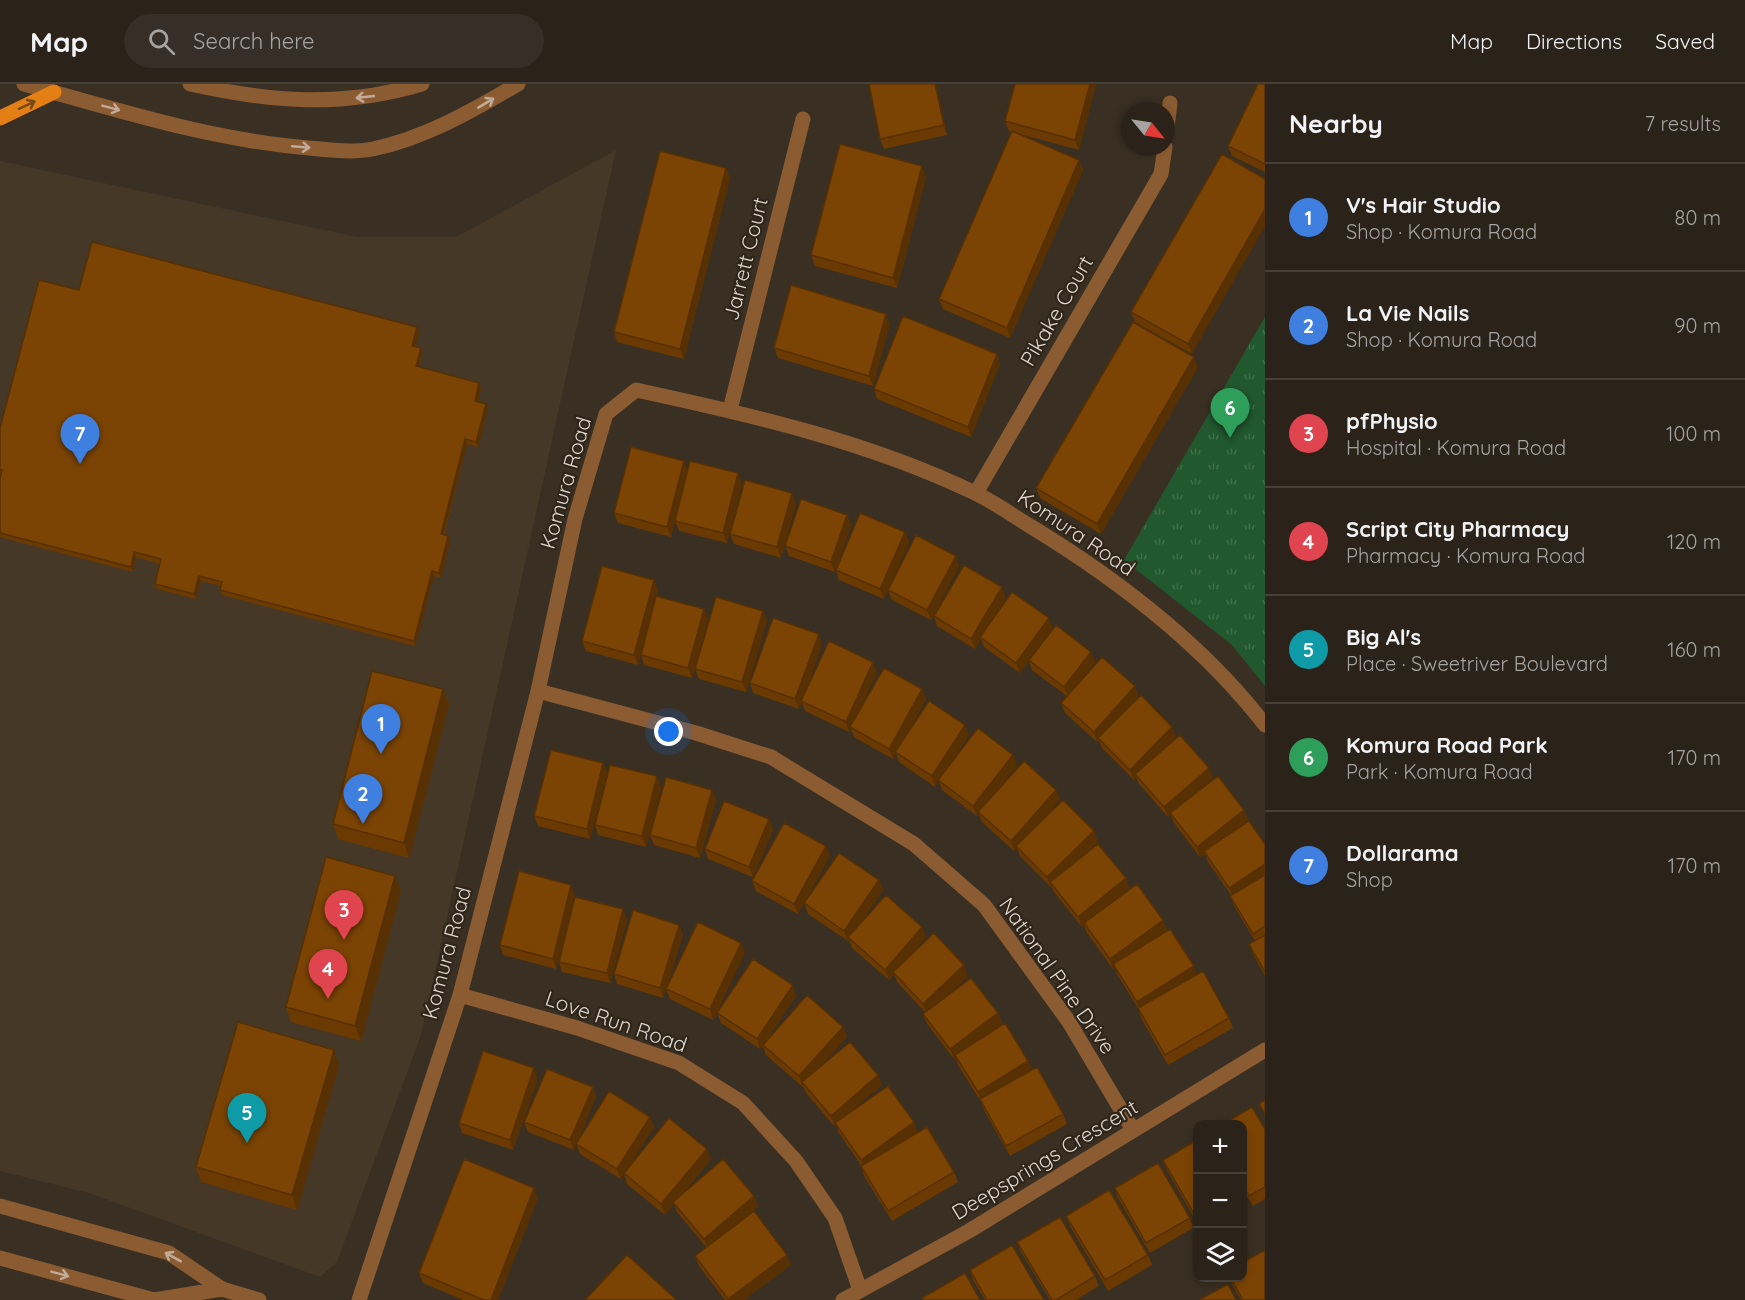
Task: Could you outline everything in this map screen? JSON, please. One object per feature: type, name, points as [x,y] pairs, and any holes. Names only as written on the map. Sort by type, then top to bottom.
[{"type":"main road","points":[[0,118],[54,92]]},
{"type":"street","points":[[24,84],[229,138],[341,151],[370,150],[404,141],[472,111],[518,84]]},
{"type":"street","points":[[190,84],[244,96],[322,102],[384,95],[422,84]]},
{"type":"street","name":"Jarrett Court","points":[[730,410],[803,119]]},
{"type":"street","name":"Pikake Court","points":[[976,493],[1161,174],[1164,156]]},
{"type":"street","name":"Komura Road","points":[[359,1300],[460,995],[538,691],[575,519],[606,414],[636,390],[804,429],[976,493],[1068,549],[1142,603],[1202,655],[1265,725]]},
{"type":"street","name":"National Pine Drive","points":[[538,691],[696,733],[771,757],[915,844],[984,905],[1069,1022],[1133,1130]]},
{"type":"street","name":"Love Run Road","points":[[460,995],[577,1028],[679,1063],[743,1103],[796,1161],[835,1218],[860,1290]]},
{"type":"street","name":"Deepsprings Crescent","points":[[843,1300],[969,1231],[1265,1050]]},
{"type":"street","points":[[0,1206],[170,1253],[222,1289],[259,1300]]},
{"type":"street","points":[[0,1258],[153,1300],[222,1289]]},
{"type":"shaded area","points":[[616,150],[421,1035],[337,1262],[320,1277],[89,1193],[0,1171],[0,161],[357,237],[456,237]]},
{"type":"green space","points":[[1265,317],[1265,686],[1232,645],[1124,560]]},
{"type":"building","points":[[869,84],[935,84],[944,125],[880,139]]},
{"type":"building","points":[[1015,84],[1090,84],[1075,140],[1005,121]]},
{"type":"building","points":[[1258,84],[1265,84],[1265,164],[1228,146]]},
{"type":"building","points":[[1012,131],[1079,160],[1007,328],[939,299]]},
{"type":"building","points":[[840,144],[922,166],[893,278],[811,255]]},
{"type":"building","points":[[660,151],[726,168],[680,349],[614,332]]},
{"type":"building","points":[[1222,154],[1265,179],[1265,209],[1188,344],[1131,312]]},
{"type":"building","points":[[92,242],[417,327],[412,346],[421,348],[416,366],[479,383],[475,401],[486,404],[476,442],[465,439],[441,534],[448,536],[439,573],[432,571],[414,641],[220,590],[222,582],[199,576],[194,594],[155,584],[161,559],[134,552],[131,567],[0,533],[2,470],[0,470],[0,428],[39,280],[79,290]]},
{"type":"building","points":[[791,285],[886,314],[869,376],[774,348]]},
{"type":"building","points":[[903,316],[997,354],[968,427],[874,389]]},
{"type":"building","points":[[1133,322],[1194,357],[1097,524],[1036,488]]},
{"type":"building","points":[[631,447],[684,461],[667,527],[614,513]]},
{"type":"building","points":[[690,461],[738,473],[723,533],[675,521]]},
{"type":"building","points":[[745,480],[792,493],[777,547],[730,534]]},
{"type":"building","points":[[801,499],[847,515],[831,562],[785,546]]},
{"type":"building","points":[[860,513],[905,532],[880,589],[836,570]]},
{"type":"building","points":[[916,535],[956,556],[927,610],[888,590]]},
{"type":"building","points":[[964,565],[1002,587],[971,639],[934,616]]},
{"type":"building","points":[[602,566],[654,580],[634,655],[582,641]]},
{"type":"building","points":[[1012,592],[1049,618],[1016,663],[980,637]]},
{"type":"building","points":[[656,596],[704,609],[688,668],[641,655]]},
{"type":"building","points":[[716,597],[763,611],[742,682],[695,669]]},
{"type":"building","points":[[773,618],[819,634],[795,699],[750,683]]},
{"type":"building","points":[[1056,625],[1091,652],[1064,687],[1029,660]]},
{"type":"building","points":[[829,641],[873,662],[846,722],[801,701]]},
{"type":"building","points":[[1102,657],[1135,686],[1094,732],[1061,703]]},
{"type":"building","points":[[884,668],[922,689],[889,749],[850,727]]},
{"type":"building","points":[[372,671],[443,689],[404,843],[333,824]]},
{"type":"building","points":[[1141,695],[1172,727],[1130,770],[1098,738]]},
{"type":"building","points":[[929,701],[965,725],[932,776],[895,752]]},
{"type":"building","points":[[978,728],[1013,755],[973,806],[938,780]]},
{"type":"building","points":[[1180,735],[1209,768],[1164,807],[1135,774]]},
{"type":"building","points":[[551,750],[603,763],[587,829],[534,816]]},
{"type":"building","points":[[1024,761],[1056,790],[1011,841],[978,812]]},
{"type":"building","points":[[610,765],[657,776],[642,836],[595,825]]},
{"type":"building","points":[[1218,776],[1244,810],[1197,847],[1170,813]]},
{"type":"building","points":[[666,777],[712,790],[696,848],[650,835]]},
{"type":"building","points":[[1063,800],[1094,831],[1047,877],[1016,846]]},
{"type":"building","points":[[724,801],[769,819],[749,867],[705,849]]},
{"type":"building","points":[[1249,821],[1265,844],[1265,864],[1229,888],[1204,851]]},
{"type":"building","points":[[784,823],[826,846],[794,904],[752,881]]},
{"type":"building","points":[[1098,844],[1126,878],[1078,917],[1050,882]]},
{"type":"building","points":[[839,853],[879,880],[844,931],[804,903]]},
{"type":"building","points":[[326,857],[395,876],[355,1026],[286,1007]]},
{"type":"building","points":[[519,871],[571,885],[553,959],[500,945]]},
{"type":"building","points":[[1265,875],[1265,926],[1253,934],[1230,896]]},
{"type":"building","points":[[1137,884],[1163,920],[1110,959],[1084,923]]},
{"type":"building","points":[[886,895],[922,927],[885,970],[848,937]]},
{"type":"building","points":[[575,897],[623,909],[607,973],[559,962]]},
{"type":"building","points":[[633,910],[679,925],[660,988],[614,974]]},
{"type":"building","points":[[698,922],[741,943],[710,1009],[666,989]]},
{"type":"building","points":[[1170,929],[1194,966],[1137,1002],[1113,964]]},
{"type":"building","points":[[934,933],[964,965],[923,1004],[893,972]]},
{"type":"building","points":[[1265,935],[1265,972],[1249,944]]},
{"type":"building","points":[[753,959],[793,985],[757,1039],[717,1013]]},
{"type":"building","points":[[1203,971],[1229,1018],[1165,1055],[1138,1008]]},
{"type":"building","points":[[971,978],[998,1013],[950,1049],[923,1014]]},
{"type":"building","points":[[807,995],[843,1027],[799,1076],[763,1045]]},
{"type":"building","points":[[238,1022],[334,1050],[292,1195],[196,1167]]},
{"type":"building","points":[[1005,1023],[1028,1061],[978,1092],[955,1055]]},
{"type":"building","points":[[850,1042],[878,1075],[831,1116],[802,1082]]},
{"type":"building","points":[[483,1051],[534,1068],[510,1140],[459,1123]]},
{"type":"building","points":[[1037,1067],[1063,1114],[1006,1146],[980,1099]]},
{"type":"building","points":[[547,1069],[593,1087],[570,1140],[524,1122]]},
{"type":"building","points":[[888,1086],[914,1122],[861,1160],[835,1123]]},
{"type":"building","points":[[609,1091],[650,1117],[617,1169],[576,1144]]},
{"type":"building","points":[[1265,1100],[1265,1114],[1259,1104]]},
{"type":"building","points":[[1252,1107],[1265,1129],[1265,1187],[1249,1196],[1247,1193],[1247,1120],[1230,1120]]},
{"type":"building","points":[[669,1118],[707,1149],[661,1204],[624,1173]]},
{"type":"building","points":[[927,1127],[954,1172],[888,1211],[861,1166]]},
{"type":"building","points":[[1193,1142],[1193,1212],[1163,1160]]},
{"type":"building","points":[[464,1159],[534,1188],[491,1300],[484,1300],[419,1273]]},
{"type":"building","points":[[723,1159],[754,1196],[704,1239],[673,1202]]},
{"type":"building","points":[[1158,1163],[1190,1218],[1146,1243],[1115,1188]]},
{"type":"building","points":[[1109,1190],[1148,1255],[1105,1280],[1066,1216]]},
{"type":"building","points":[[754,1211],[787,1255],[728,1299],[695,1256]]},
{"type":"building","points":[[1060,1217],[1095,1276],[1056,1300],[1052,1300],[1017,1242]]},
{"type":"building","points":[[1012,1245],[1044,1300],[987,1300],[970,1270]]},
{"type":"building","points":[[1265,1250],[1265,1300],[1243,1300],[1233,1282],[1247,1282],[1247,1260]]},
{"type":"building","points":[[627,1255],[677,1300],[585,1300]]},
{"type":"building","points":[[965,1273],[980,1300],[923,1300],[922,1298]]},
{"type":"building","points":[[1228,1284],[1236,1300],[1199,1300]]},
{"type":"place","name":"Komura Road Park","points":[[1230,438]]},
{"type":"place","name":"Dollarama","points":[[80,464]]},
{"type":"place","name":"V's Hair Studio","points":[[381,754]]},
{"type":"place","name":"La Vie Nails","points":[[363,824]]},
{"type":"place","name":"pfPhysio","points":[[344,940]]},
{"type":"place","name":"Script City Pharmacy","points":[[328,999]]},
{"type":"place","name":"Big Al's","points":[[247,1143]]}]
